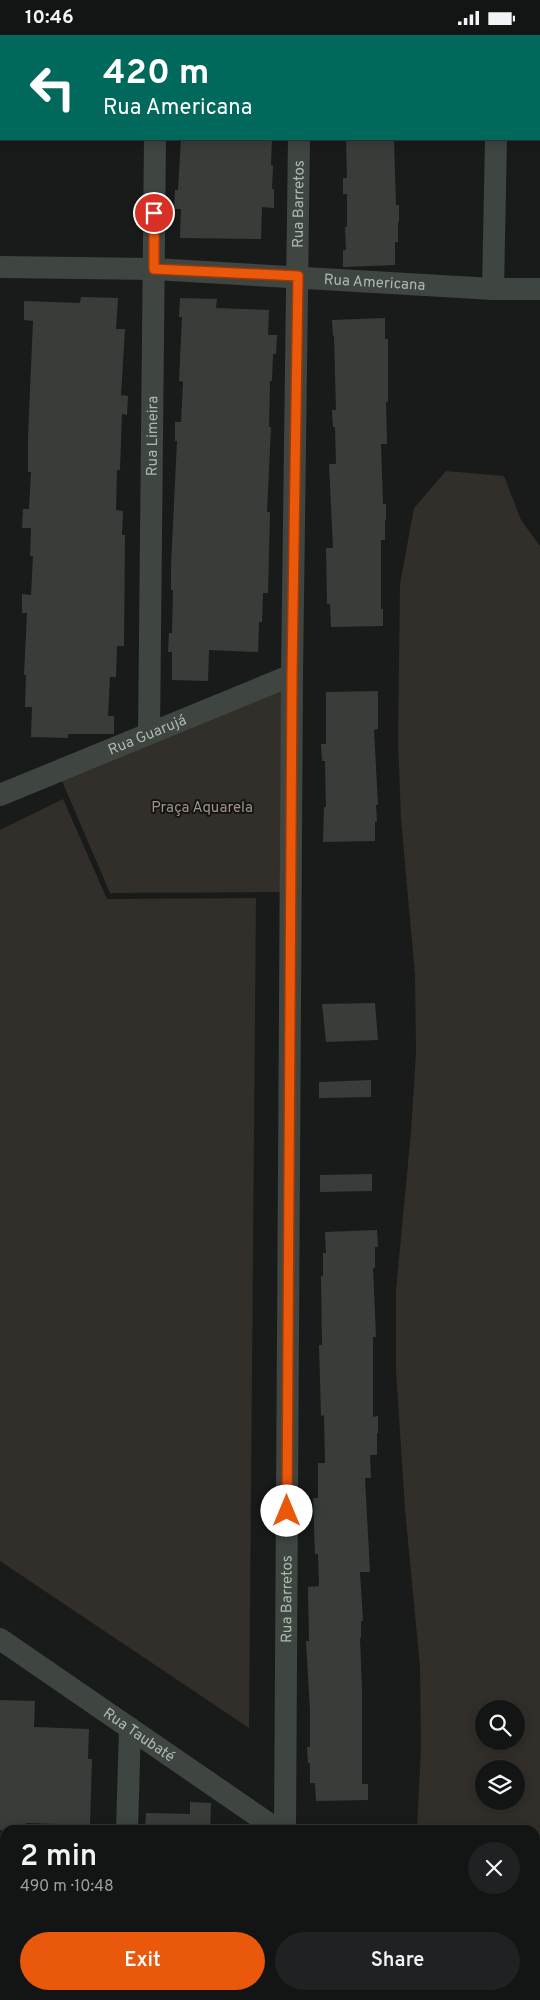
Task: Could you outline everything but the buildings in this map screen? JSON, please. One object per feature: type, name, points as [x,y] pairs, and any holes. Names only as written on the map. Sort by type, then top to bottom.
[{"type":"street","name":"Rua Limeira","points":[[150,734],[155,140]]},
{"type":"street","name":"Rua Barretos","points":[[285,1825],[292,675],[298,276],[298,140]]},
{"type":"street","points":[[493,289],[496,140]]},
{"type":"street","name":"Rua Americana","points":[[0,267],[154,269],[493,289],[540,289]]},
{"type":"street","name":"Rua Guarujá","points":[[0,795],[292,675]]},
{"type":"street","name":"Rua Taubaté","points":[[0,1639],[271,1825]]},
{"type":"street","points":[[126,1825],[130,1728]]},
{"type":"green space","points":[[446,471],[504,476],[521,520],[540,546],[540,1825],[417,1825],[421,1747],[420,1667],[405,1509],[396,1371],[396,1290],[411,1132],[416,1052],[415,975],[401,819],[398,741],[400,584],[414,508]]},
{"type":"green space","name":"Praça Aquarela","points":[[289,678],[287,892],[110,893],[59,774]]},
{"type":"green space","points":[[63,799],[107,899],[256,898],[249,1728],[0,1561],[0,830]]},
{"type":"route","points":[[154,213],[154,269],[298,276],[292,675],[287,1511]]}]
